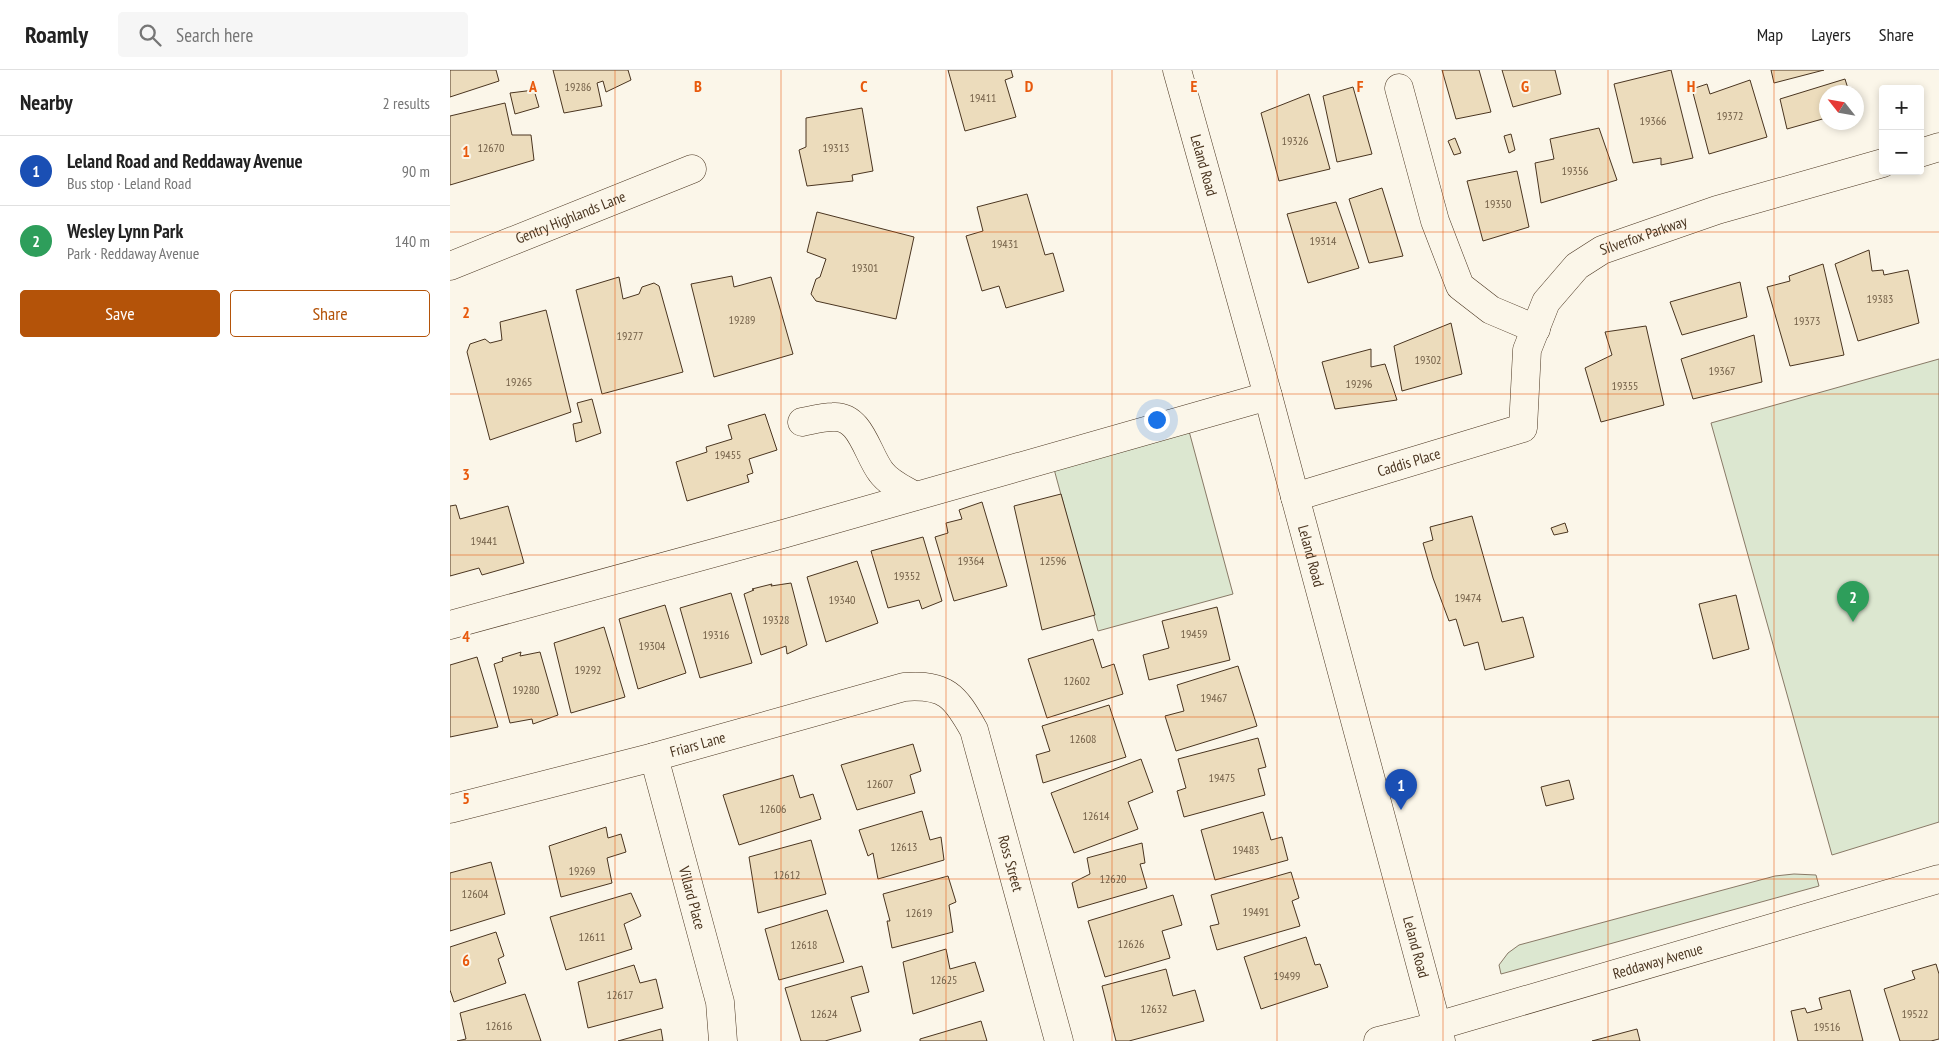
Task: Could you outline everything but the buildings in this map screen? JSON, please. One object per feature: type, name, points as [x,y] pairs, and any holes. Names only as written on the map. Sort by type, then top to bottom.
[{"type":"street","name":"Leland Road","points":[[1177,70],[1268,396],[1439,1034]]},
{"type":"street","points":[[1399,88],[1435,221],[1460,286],[1491,310],[1536,329]]},
{"type":"street","points":[[1924,151],[1939,147]]},
{"type":"street","name":"Silverfox Parkway","points":[[1523,428],[1527,350],[1546,302],[1577,266],[1602,250],[1717,210],[1879,164]]},
{"type":"street","name":"Gentry Highlands Lane","points":[[450,266],[692,169]]},
{"type":"street","points":[[450,625],[774,537],[1268,396]]},
{"type":"street","points":[[802,422],[834,416],[850,421],[861,435],[880,471],[889,481],[915,496]]},
{"type":"street","name":"Caddis Place","points":[[1295,497],[1523,428]]},
{"type":"street","name":"Friars Lane","points":[[450,809],[654,757],[904,687],[924,686],[946,692]]},
{"type":"street","name":"Ross Street","points":[[946,692],[962,708],[974,730],[1059,1041]]},
{"type":"street","name":"Villard Place","points":[[654,757],[720,1002],[723,1041]]},
{"type":"street","name":"Reddaway Avenue","points":[[1378,1041],[1439,1034],[1939,879]]},
{"type":"green space","points":[[1939,359],[1939,822],[1832,855],[1711,423]]},
{"type":"green space","points":[[1189,431],[1233,594],[1098,631],[1054,469]]},
{"type":"green space","points":[[1794,874],[1816,875],[1819,886],[1501,974],[1499,965],[1508,953],[1519,945],[1775,876]]},
{"type":"place","name":"Wesley Lynn Park","points":[[1853,622]]},
{"type":"place","name":"Leland Road and Reddaway Avenue","points":[[1401,810]]}]
